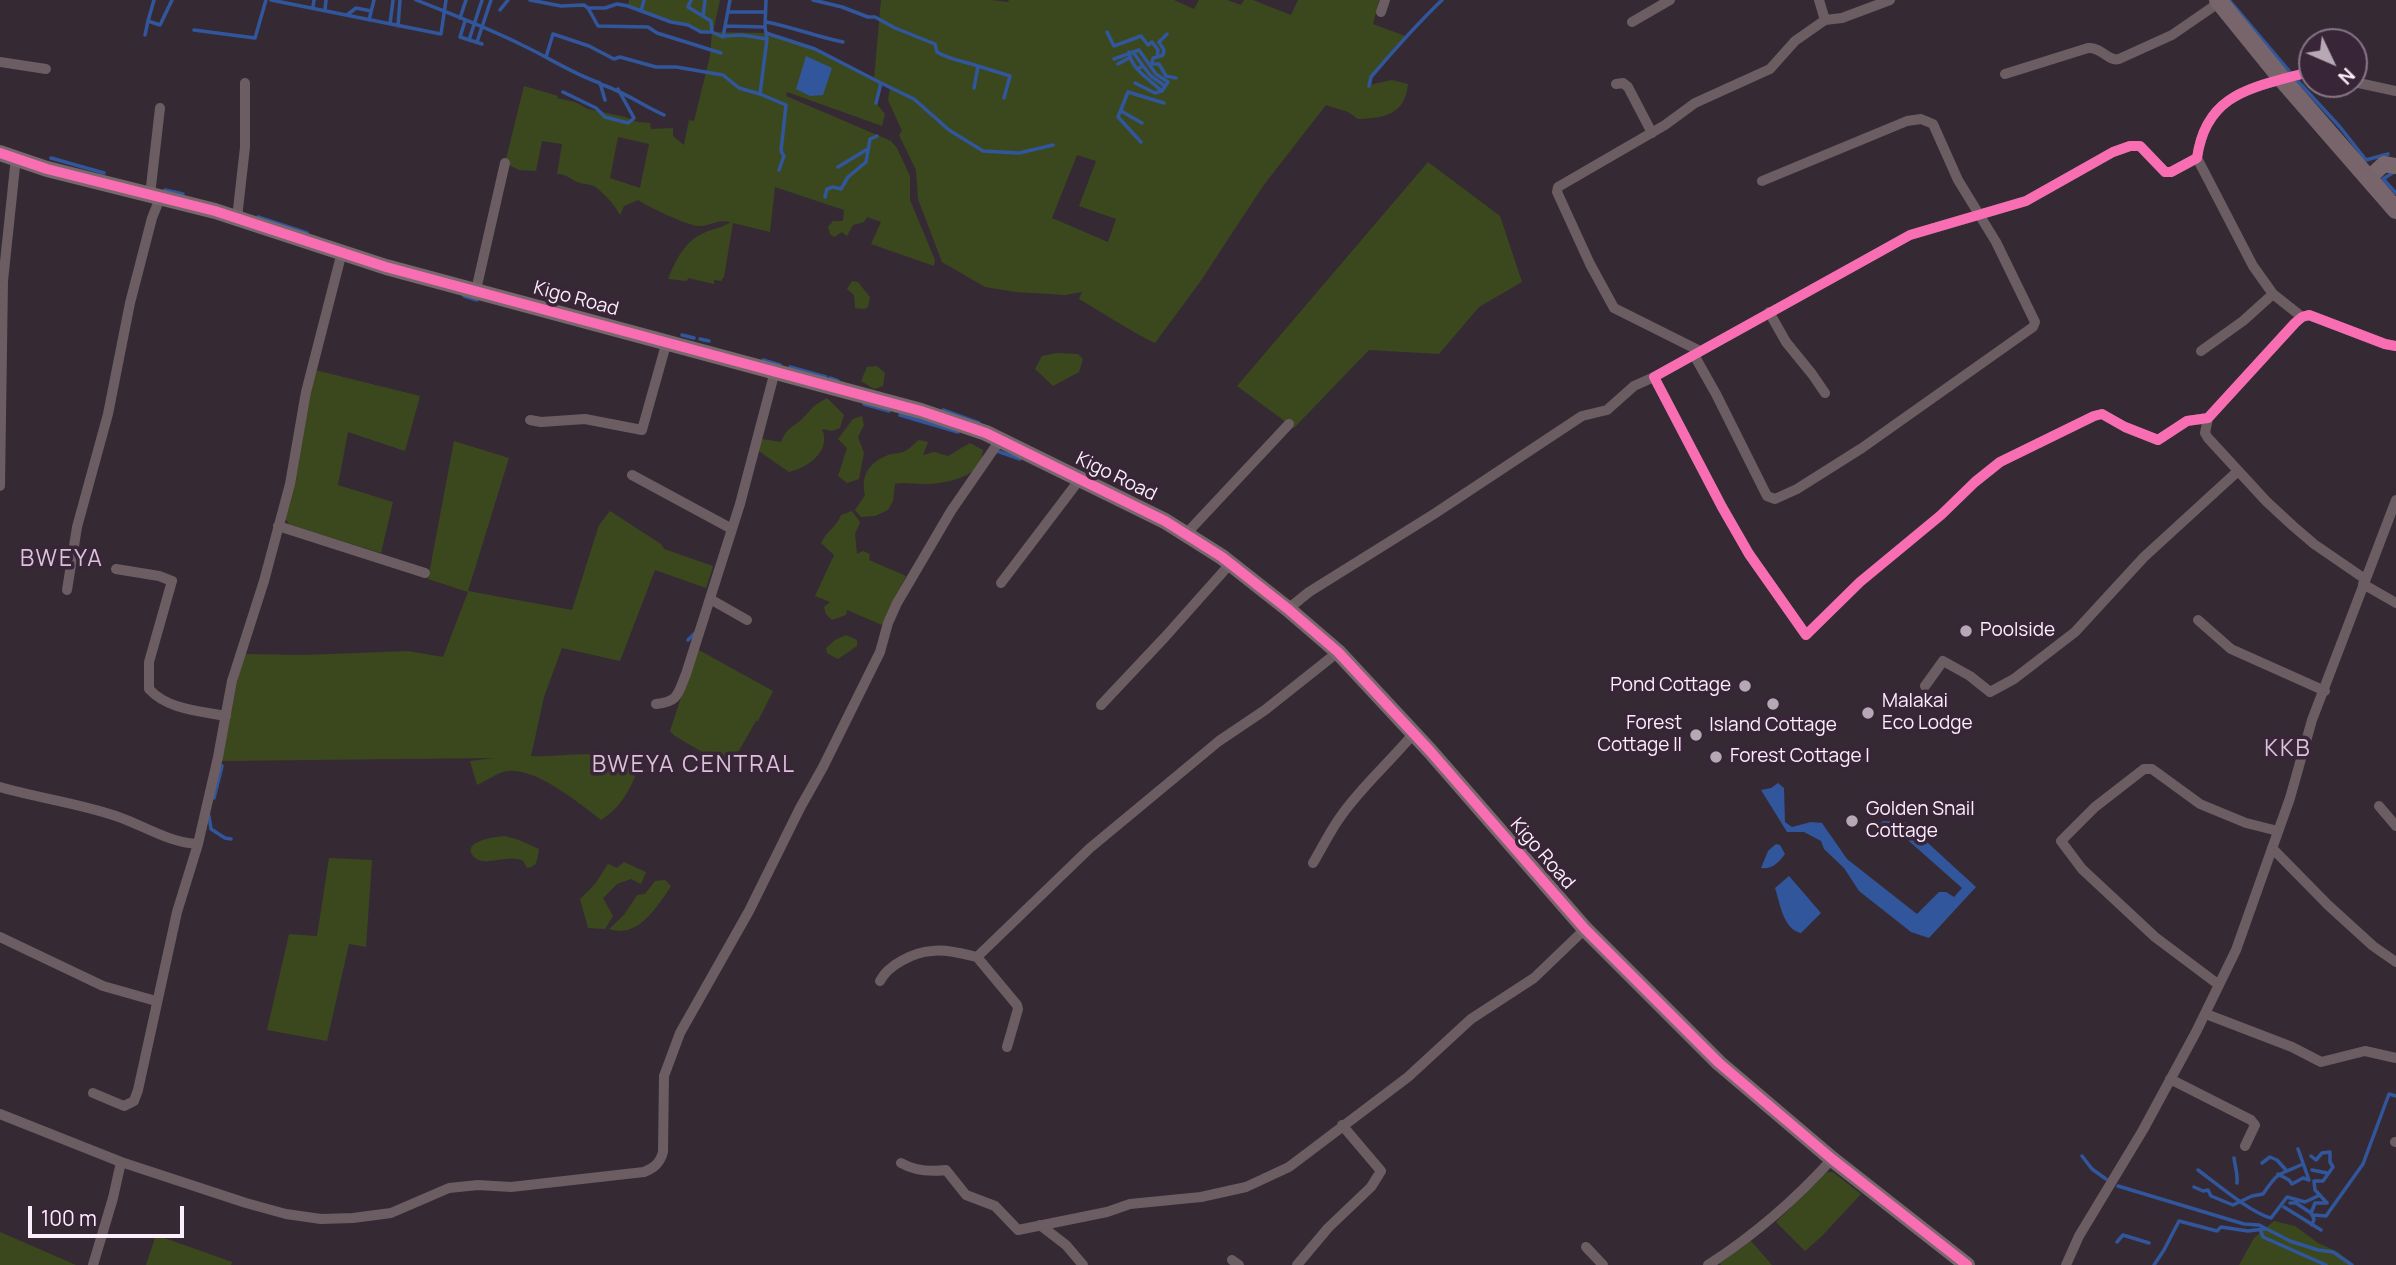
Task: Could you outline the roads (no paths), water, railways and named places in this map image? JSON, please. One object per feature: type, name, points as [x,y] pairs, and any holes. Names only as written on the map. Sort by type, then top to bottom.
[{"type":"main road","points":[[2219,1],[2282,79],[2396,210]]},
{"type":"street","points":[[1381,12],[1384,0]]},
{"type":"street","points":[[1632,22],[1670,0]]},
{"type":"street","points":[[1819,0],[1825,20]]},
{"type":"street","points":[[1762,181],[1907,121],[1929,121],[1937,130],[1958,180],[1996,242],[2035,319],[2033,327],[1862,449],[1778,498],[1769,499],[1697,353],[1614,308],[1590,264],[1557,192],[1560,186],[1652,133],[1695,103],[1770,69],[1795,41],[1825,20],[1842,18],[1890,0]]},
{"type":"street","points":[[2005,74],[2088,48],[2098,48],[2112,59],[2119,59],[2172,35],[2219,1]]},
{"type":"street","points":[[0,62],[46,69]]},
{"type":"street","points":[[2298,75],[2263,83],[2219,106],[2211,116],[2197,158],[2242,248],[2273,294],[2301,317]]},
{"type":"street","points":[[237,218],[245,147],[246,83]]},
{"type":"street","points":[[1616,84],[1623,83],[1629,87],[1652,133]]},
{"type":"street","points":[[2368,85],[2396,91]]},
{"type":"street","points":[[67,590],[77,527],[107,414],[130,303],[152,218],[160,108]]},
{"type":"street","points":[[1288,609],[1309,592],[1434,514],[1582,416],[1607,410],[1634,386],[1910,235],[2026,201],[2094,162],[2130,146],[2143,147],[2159,166],[2168,172],[2197,158]]},
{"type":"street","points":[[0,486],[3,270],[8,155]]},
{"type":"street","name":"Kigo Road","points":[[8,155],[47,169],[237,218],[386,267],[921,411],[1000,440],[1165,521],[1230,564],[1338,652],[1414,733],[1585,929],[1719,1063],[1832,1159],[1967,1265]]},
{"type":"street","points":[[476,290],[505,163]]},
{"type":"street","points":[[2369,178],[2384,164],[2395,163]]},
{"type":"street","points":[[93,1093],[124,1106],[134,1101],[177,912],[198,844],[232,681],[290,484],[306,392],[342,252]]},
{"type":"street","points":[[2201,351],[2243,321],[2273,294]]},
{"type":"street","points":[[1769,312],[1786,342],[1825,393]]},
{"type":"street","points":[[2396,346],[2309,315],[2301,317],[2208,418],[2205,433],[2238,471],[2300,532],[2396,603]]},
{"type":"street","points":[[530,420],[541,422],[585,419],[642,430],[667,341]]},
{"type":"street","points":[[656,704],[669,703],[677,697],[732,529],[775,371]]},
{"type":"street","points":[[1654,377],[1742,542],[1806,635],[1860,582],[1941,515],[1975,482],[2016,452],[2102,414],[2133,431],[2158,440],[2187,421],[2208,418]]},
{"type":"street","points":[[1186,534],[1289,424]]},
{"type":"street","points":[[0,1114],[121,1163],[251,1205],[286,1214],[329,1219],[391,1213],[449,1188],[541,1185],[644,1172],[656,1166],[663,1152],[664,1076],[680,1034],[749,911],[823,766],[880,652],[897,603],[951,511],[1000,440]]},
{"type":"street","points":[[1925,686],[1943,661],[1970,676],[1990,692],[2014,679],[2075,632],[2144,558],[2238,471]]},
{"type":"street","points":[[632,475],[732,529]]},
{"type":"street","points":[[1001,583],[1080,479]]},
{"type":"street","points":[[2066,1265],[2079,1236],[2143,1130],[2206,1014],[2236,950],[2290,798],[2312,720],[2396,500]]},
{"type":"street","points":[[278,526],[425,573]]},
{"type":"street","points":[[1101,705],[1230,564]]},
{"type":"street","points":[[117,569],[159,576],[172,581],[149,662],[149,689],[161,700],[178,706],[226,716]]},
{"type":"street","points":[[710,599],[747,620]]},
{"type":"street","points":[[2198,620],[2231,649],[2325,691]]},
{"type":"street","points":[[977,957],[1090,848],[1219,741],[1265,710],[1338,652]]},
{"type":"street","points":[[1313,863],[1340,816],[1414,733]]},
{"type":"street","points":[[2219,985],[2155,937],[2082,869],[2061,841],[2095,807],[2144,769],[2152,769],[2200,804],[2246,823],[2278,831]]},
{"type":"street","points":[[0,787],[106,813],[180,842],[198,844]]},
{"type":"street","points":[[2379,806],[2396,826]]},
{"type":"street","points":[[2272,848],[2328,905],[2373,946],[2396,962]]},
{"type":"street","points":[[901,1163],[922,1171],[946,1170],[966,1195],[995,1206],[1015,1228],[1022,1229],[1107,1212],[1130,1204],[1201,1197],[1245,1187],[1289,1167],[1342,1125],[1359,1115],[1408,1077],[1471,1019],[1534,978],[1585,929]]},
{"type":"street","points":[[0,937],[103,986],[156,1001]]},
{"type":"street","points":[[880,981],[891,967],[922,953],[944,951],[977,957],[1017,1005],[1007,1046]]},
{"type":"street","points":[[2206,1014],[2292,1047],[2322,1062],[2365,1051],[2396,1058]]},
{"type":"street","points":[[2170,1079],[2251,1120],[2255,1125],[2245,1146]]},
{"type":"street","points":[[1297,1265],[1328,1228],[1371,1187],[1381,1171],[1342,1125]]},
{"type":"street","points":[[1708,1265],[1770,1222],[1832,1159]]},
{"type":"street","points":[[93,1265],[121,1163]]},
{"type":"street","points":[[1040,1225],[1066,1245],[1083,1265]]},
{"type":"street","points":[[1586,1247],[1603,1265]]},
{"type":"water","points":[[806,56],[832,68],[823,95],[810,96],[796,89]]},
{"type":"water","points":[[1778,783],[1784,788],[1785,822],[1792,827],[1811,822],[1822,823],[1847,859],[1917,914],[1939,892],[1946,892],[1954,897],[1962,888],[1901,834],[1877,826],[1883,821],[1905,822],[1976,887],[1929,938],[1911,932],[1859,891],[1844,868],[1824,849],[1821,841],[1804,832],[1787,832],[1761,790]]},
{"type":"water","points":[[1776,844],[1780,845],[1785,854],[1772,867],[1761,868],[1768,851]]},
{"type":"water","points":[[1789,876],[1821,913],[1801,933],[1795,931],[1786,921],[1775,888]]},
{"type":"waterway","points":[[148,21],[154,0]]},
{"type":"waterway","points":[[145,35],[148,21],[160,25],[172,0]]},
{"type":"waterway","points":[[194,30],[255,38],[266,0]]},
{"type":"waterway","points":[[271,0],[441,34],[446,0]]},
{"type":"waterway","points":[[313,7],[314,0]]},
{"type":"waterway","points":[[325,10],[326,0]]},
{"type":"waterway","points":[[369,20],[374,0]]},
{"type":"waterway","points":[[390,24],[393,0]]},
{"type":"waterway","points":[[398,26],[400,0]]},
{"type":"waterway","points":[[416,0],[496,33],[600,83],[605,100]]},
{"type":"waterway","points":[[460,18],[466,0]]},
{"type":"waterway","points":[[469,40],[482,0]]},
{"type":"waterway","points":[[477,42],[491,0]]},
{"type":"waterway","points":[[500,10],[508,0]]},
{"type":"waterway","points":[[530,0],[561,6],[584,5],[598,26],[648,27],[657,33],[721,53]]},
{"type":"waterway","points":[[641,11],[644,0]]},
{"type":"waterway","points":[[691,0],[688,7],[711,21],[712,32]]},
{"type":"waterway","points":[[703,16],[705,0]]},
{"type":"waterway","points":[[588,8],[605,8],[617,4],[628,6],[723,37],[730,0]]},
{"type":"waterway","points":[[760,94],[767,39],[766,0]]},
{"type":"waterway","points":[[813,0],[875,17],[935,44],[937,52],[942,55],[978,66],[974,88]]},
{"type":"waterway","points":[[1369,86],[1371,77],[1442,0]]},
{"type":"waterway","points":[[2229,0],[2289,71]]},
{"type":"waterway","points":[[347,15],[356,8],[371,11]]},
{"type":"waterway","points":[[729,12],[765,12]]},
{"type":"waterway","points":[[465,21],[460,37],[482,44]]},
{"type":"waterway","points":[[766,22],[843,42]]},
{"type":"waterway","points":[[725,26],[765,27]]},
{"type":"waterway","points":[[1107,32],[1114,46],[1141,36],[1148,45],[1152,42],[1158,50],[1152,63]]},
{"type":"waterway","points":[[766,33],[815,49],[881,83],[876,103]]},
{"type":"waterway","points":[[546,57],[553,34],[589,46],[614,59],[620,57],[656,67],[676,67],[723,75],[739,88],[786,105],[781,151],[784,156],[779,170]]},
{"type":"waterway","points":[[1157,57],[1163,55],[1164,50],[1159,42],[1167,34]]},
{"type":"waterway","points":[[724,36],[742,35],[767,39]]},
{"type":"waterway","points":[[1114,59],[1139,50],[1156,74],[1168,82],[1162,91],[1137,69],[1130,58],[1129,52]]},
{"type":"waterway","points":[[1133,52],[1143,66]]},
{"type":"waterway","points":[[1118,64],[1129,58]]},
{"type":"waterway","points":[[1150,64],[1159,64],[1166,76],[1176,78]]},
{"type":"waterway","points":[[978,66],[1010,76],[1004,98]]},
{"type":"waterway","points":[[1137,69],[1143,66],[1165,86]]},
{"type":"waterway","points":[[2295,78],[2366,160],[2388,154]]},
{"type":"waterway","points":[[881,83],[914,99],[949,130],[983,151],[1019,153],[1053,145]]},
{"type":"waterway","points":[[1135,83],[1155,93],[1161,91]]},
{"type":"waterway","points":[[600,84],[664,115]]},
{"type":"waterway","points":[[563,92],[596,108],[605,117],[628,123],[634,118],[618,89]]},
{"type":"waterway","points":[[1141,142],[1118,117],[1128,92],[1164,103]]},
{"type":"waterway","points":[[1121,111],[1142,123]]},
{"type":"waterway","points":[[825,197],[827,189],[841,189],[848,177],[866,162],[870,139],[877,136]]},
{"type":"waterway","points":[[838,167],[866,150]]},
{"type":"waterway","points":[[51,158],[104,173]]},
{"type":"waterway","points":[[2394,172],[2383,179],[2396,193]]},
{"type":"waterway","points":[[165,190],[183,194]]},
{"type":"waterway","points":[[258,217],[307,233]]},
{"type":"waterway","points":[[464,296],[477,300]]},
{"type":"waterway","points":[[682,335],[694,338]]},
{"type":"waterway","points":[[700,339],[709,341]]},
{"type":"waterway","points":[[763,360],[780,365]]},
{"type":"waterway","points":[[790,367],[826,377]]},
{"type":"waterway","points":[[830,378],[838,381]]},
{"type":"waterway","points":[[864,404],[889,411]]},
{"type":"waterway","points":[[943,410],[979,423]]},
{"type":"waterway","points":[[900,415],[958,432]]},
{"type":"waterway","points":[[997,451],[1020,459]]},
{"type":"waterway","points":[[688,640],[695,633]]},
{"type":"waterway","points":[[214,798],[222,766]]},
{"type":"waterway","points":[[209,816],[211,829],[231,839]]},
{"type":"waterway","points":[[2313,1215],[2326,1216],[2363,1164],[2389,1094],[2396,1096]]},
{"type":"waterway","points":[[2278,1174],[2292,1184],[2303,1178],[2309,1180],[2298,1149]]},
{"type":"waterway","points":[[2311,1156],[2316,1160],[2322,1153],[2330,1152],[2333,1167],[2323,1181],[2314,1181],[2315,1190],[2327,1203],[2315,1203],[2311,1213],[2314,1219],[2312,1225]]},
{"type":"waterway","points":[[2082,1156],[2092,1169],[2106,1179]]},
{"type":"waterway","points":[[2262,1163],[2270,1157],[2286,1170]]},
{"type":"waterway","points":[[2234,1158],[2237,1183]]},
{"type":"waterway","points":[[2194,1187],[2208,1190],[2211,1196],[2233,1205],[2263,1194],[2273,1180],[2303,1164]]},
{"type":"waterway","points":[[2198,1170],[2244,1204],[2271,1218],[2287,1197],[2305,1202],[2320,1195]]},
{"type":"waterway","points":[[2312,1170],[2327,1173]]},
{"type":"waterway","points":[[2118,1186],[2244,1224],[2259,1225],[2290,1241],[2333,1252],[2352,1265]]},
{"type":"waterway","points":[[2290,1203],[2296,1203],[2311,1213]]},
{"type":"waterway","points":[[2284,1207],[2321,1230]]},
{"type":"waterway","points":[[2154,1265],[2179,1221],[2217,1231],[2221,1227],[2248,1231],[2264,1229]]},
{"type":"waterway","points":[[2261,1232],[2263,1237],[2326,1265]]},
{"type":"waterway","points":[[2117,1242],[2123,1235],[2149,1243]]},
{"type":"place","name":"Poolside","points":[[1966,631]]},
{"type":"place","name":"Pond Cottage","points":[[1745,686]]},
{"type":"place","name":"Island Cottage","points":[[1773,704]]},
{"type":"place","name":"Malakai Eco Lodge","points":[[1868,713]]},
{"type":"place","name":"Forest Cottage II","points":[[1696,735]]},
{"type":"place","name":"Forest Cottage I","points":[[1716,757]]},
{"type":"place","name":"Golden Snail Cottage","points":[[1852,821]]},
{"type":"district","name":"BWEYA","points":[[62,560]]},
{"type":"district","name":"KKB","points":[[2288,750]]},
{"type":"district","name":"BWEYA CENTRAL","points":[[694,766]]}]
